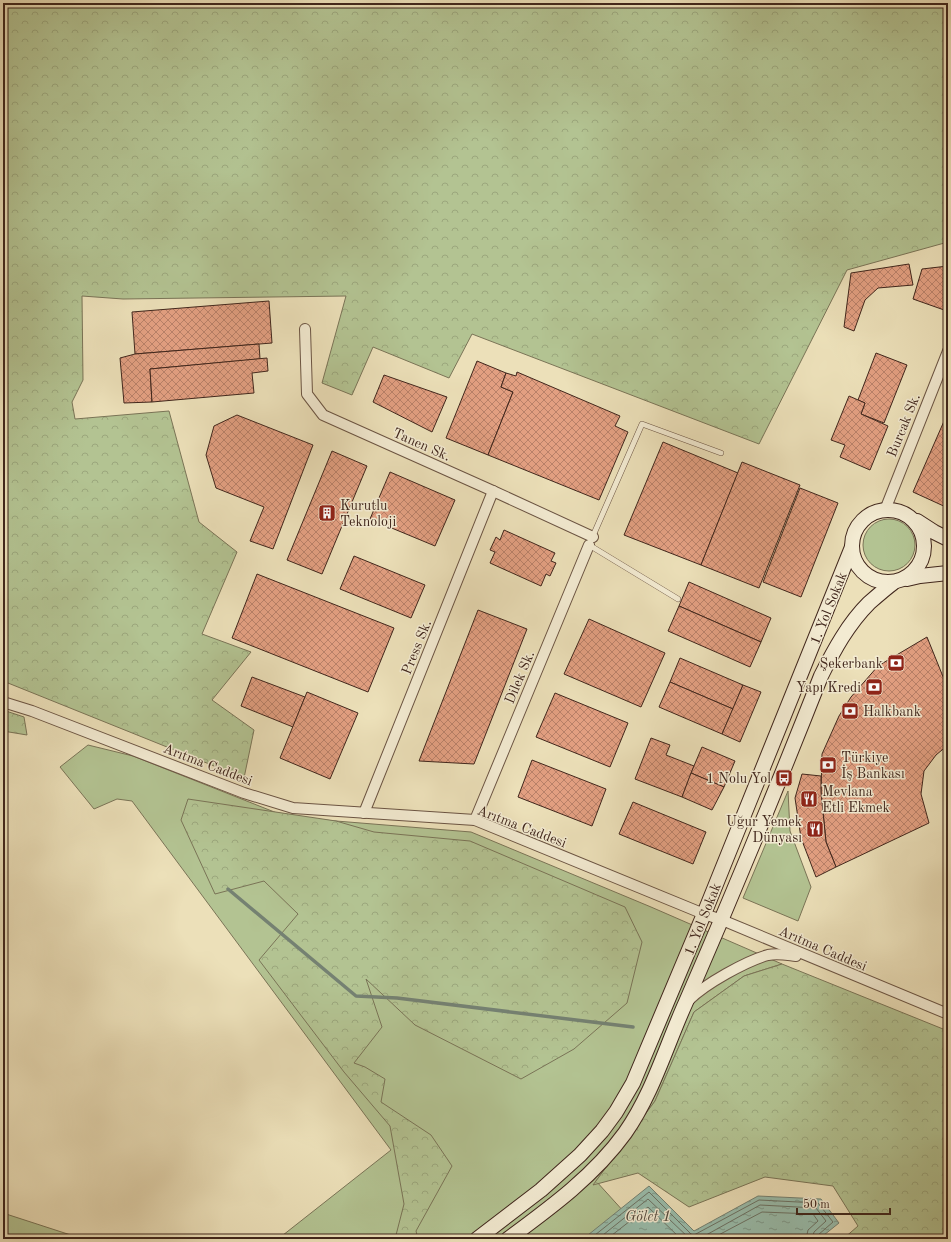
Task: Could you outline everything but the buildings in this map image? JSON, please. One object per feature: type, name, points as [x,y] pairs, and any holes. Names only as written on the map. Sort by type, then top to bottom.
[{"type":"main road","points":[[885,510],[895,510],[904,513],[948,539]]},
{"type":"main road","name":"1. Yol Sokak","points":[[885,510],[874,512],[865,518],[858,526],[853,536],[852,547],[854,560],[860,570],[870,578],[881,582],[897,582],[920,576],[948,573]]},
{"type":"main road","name":"1. Yol Sokak","points":[[508,1239],[548,1210],[587,1175],[606,1155],[625,1133],[650,1089],[722,920],[821,676],[832,653],[847,628],[869,603],[897,582],[909,576],[916,570],[922,560],[925,549],[924,538],[920,527],[912,518]]},
{"type":"main road","name":"1. Yol Sokak","points":[[477,1239],[541,1190],[580,1155],[602,1131],[616,1112],[633,1083],[704,914],[852,547]]},
{"type":"street","name":"Tanen Sk.","points":[[305,329],[308,394],[323,415],[493,491],[591,541]]},
{"type":"street","name":"Burcak Sk.","points":[[885,510],[946,364],[948,351]]},
{"type":"street","name":"Press Sk.","points":[[364,813],[493,491]]},
{"type":"street","name":"Dilek Sk.","points":[[475,820],[591,541]]},
{"type":"street","name":"Arıtma Caddesi","points":[[3,702],[32,711],[244,793],[293,808],[475,820],[722,920],[948,1014]]},
{"type":"street","points":[[685,1004],[704,987],[753,960],[770,955],[786,954],[818,961]]},
{"type":"lane","points":[[678,599],[591,541],[642,424],[721,453]]},
{"type":"green space","points":[[3,3],[948,3],[948,242],[847,270],[759,444],[472,334],[449,378],[373,347],[352,395],[322,383],[346,296],[123,299],[82,296],[83,380],[72,402],[75,419],[169,411],[199,522],[237,552],[202,634],[251,652],[212,700],[254,730],[244,778],[3,681]]},
{"type":"green space","points":[[889,519],[903,523],[911,531],[915,545],[911,559],[903,567],[889,571],[875,567],[867,559],[863,545],[867,531],[875,523]]},
{"type":"green space","points":[[3,710],[24,717],[27,735],[3,731]]},
{"type":"green space","points":[[88,745],[133,756],[287,817],[471,832],[651,907],[782,964],[744,976],[694,1012],[655,1101],[596,1181],[635,1224],[603,1239],[521,1239],[533,1229],[519,1239],[278,1239],[391,1150],[132,801],[117,799],[94,809],[60,767]]},
{"type":"green space","points":[[788,791],[790,831],[811,887],[798,921],[743,898]]},
{"type":"green space","points":[[188,799],[336,821],[374,832],[470,841],[625,907],[642,942],[627,1003],[574,1049],[521,1079],[415,1025],[366,979],[382,1027],[354,1063],[365,1067],[385,1079],[381,1102],[431,1135],[452,1166],[416,1231],[418,1239],[395,1239],[404,1204],[390,1126],[344,1072],[259,960],[298,914],[264,881],[215,894],[181,820]]},
{"type":"green space","points":[[782,964],[948,1031],[948,1239],[843,1239],[858,1226],[833,1186],[765,1177],[689,1207],[638,1173],[593,1185],[655,1101],[694,1012],[744,976]]},
{"type":"green space","points":[[3,1213],[83,1239],[3,1239]]},
{"type":"water","name":"Gölet 1","points":[[649,1186],[694,1231],[758,1196],[821,1199],[839,1223],[819,1239],[583,1239]]},
{"type":"waterway","points":[[228,889],[356,996],[397,998],[633,1027]]},
{"type":"place","name":"Kurutlu Teknoloji","points":[[327,513]]},
{"type":"place","name":"Şekerbank","points":[[896,663]]},
{"type":"place","name":"Yapı Kredi","points":[[874,687]]},
{"type":"place","name":"Halkbank","points":[[850,711]]},
{"type":"place","name":"Türkiye İş Bankası","points":[[828,765]]},
{"type":"place","name":"1 Nolu Yol","points":[[784,778]]},
{"type":"place","name":"Mevlana Etli Ekmek","points":[[809,799]]},
{"type":"place","name":"Uğur Yemek Dünyası","points":[[815,829]]}]
